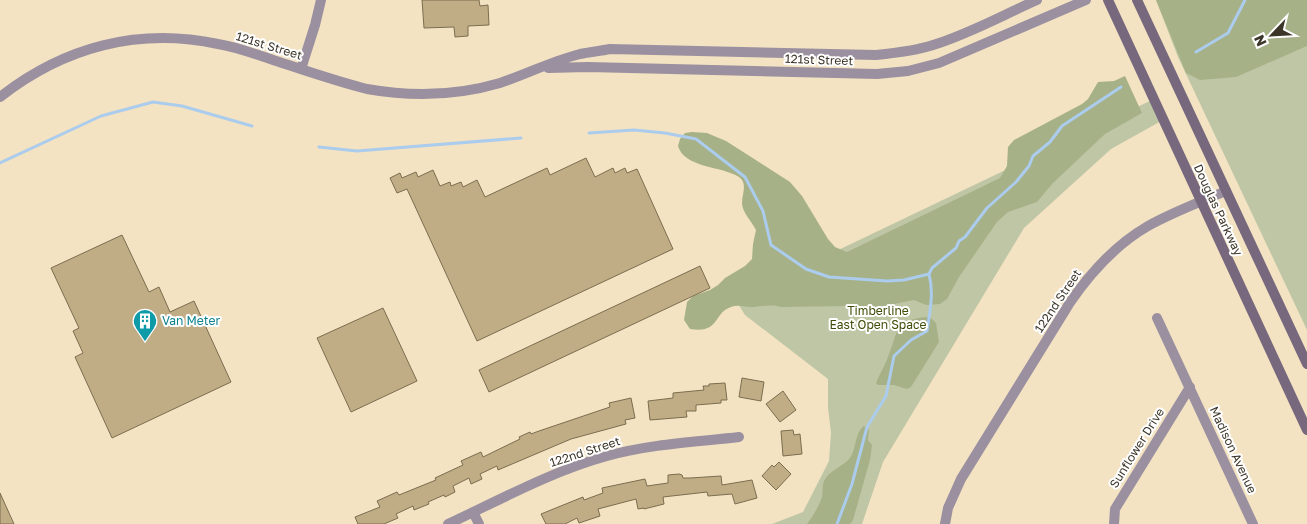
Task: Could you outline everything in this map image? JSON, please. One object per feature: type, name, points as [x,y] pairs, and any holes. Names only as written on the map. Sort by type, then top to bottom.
[{"type":"main road","name":"Douglas Parkway","points":[[1108,0],[1307,430]]},
{"type":"main road","name":"Douglas Parkway","points":[[1137,0],[1307,364]]},
{"type":"street","points":[[300,69],[315,25],[321,0]]},
{"type":"street","name":"121st Street","points":[[0,97],[39,70],[63,58],[116,42],[144,38],[179,38],[219,44],[367,89],[419,95],[447,94],[475,90],[581,54],[610,49],[876,55],[904,52],[953,38],[1037,0]]},
{"type":"street","name":"121st Street","points":[[537,69],[588,67],[877,74],[908,71],[939,63],[963,54],[1086,0]]},
{"type":"street","name":"122nd Street","points":[[945,524],[948,508],[961,479],[1068,304],[1086,279],[1105,258],[1139,232],[1168,215],[1226,191]]},
{"type":"street","name":"Madison Avenue","points":[[1158,318],[1253,524]]},
{"type":"street","name":"Sunflower Drive","points":[[1114,524],[1115,509],[1190,387]]},
{"type":"street","name":"122nd Street","points":[[448,524],[548,478],[607,456],[665,445],[739,437]]},
{"type":"street","points":[[473,512],[479,524]]},
{"type":"green space","points":[[1156,0],[1307,0],[1307,330],[1178,57]]},
{"type":"green space","points":[[1156,0],[1307,0],[1307,46],[1236,77],[1200,80],[1186,73]]},
{"type":"green space","points":[[1125,76],[1142,113],[1105,134],[1053,183],[1037,202],[1008,212],[997,222],[959,277],[947,299],[940,304],[926,305],[914,300],[874,308],[846,306],[737,306],[725,310],[711,326],[700,330],[690,329],[684,320],[687,302],[693,296],[718,285],[752,259],[756,230],[742,206],[744,186],[742,180],[732,173],[704,166],[688,159],[678,146],[680,139],[685,133],[707,133],[726,141],[790,182],[802,196],[828,239],[835,247],[847,252],[1000,178],[1007,166],[1008,147],[1014,140],[1082,104],[1088,99],[1098,82],[1114,81]]},
{"type":"green space","name":"Timberline East Open Space","points":[[1154,99],[1163,120],[1111,149],[1024,228],[883,462],[862,524],[772,524],[803,512],[829,461],[831,433],[828,408],[828,379],[745,315],[740,307],[738,298]]},
{"type":"green space","points":[[926,317],[936,323],[939,342],[911,387],[907,389],[894,385],[878,385],[876,383],[899,328],[908,321]]},
{"type":"green space","points":[[864,426],[869,430],[868,440],[872,445],[870,460],[853,520],[850,524],[807,524],[821,500],[826,477],[850,458],[857,437]]},
{"type":"building","points":[[422,0],[479,0],[480,6],[488,5],[489,25],[468,26],[468,36],[455,37],[454,27],[424,28]]},
{"type":"building","points":[[586,158],[595,177],[613,168],[615,173],[625,168],[627,173],[637,169],[673,249],[477,341],[407,189],[397,193],[390,178],[400,173],[402,178],[416,172],[418,177],[433,170],[440,186],[450,182],[451,186],[461,182],[463,187],[477,180],[485,197],[547,168],[550,175]]},
{"type":"building","name":"Van Meter","points":[[122,235],[149,292],[159,287],[170,312],[194,301],[231,382],[112,438],[75,357],[83,353],[73,331],[79,328],[51,268]]},
{"type":"building","points":[[700,266],[710,288],[489,392],[479,370]]},
{"type":"building","points":[[383,308],[417,381],[351,412],[317,338]]},
{"type":"building","points":[[742,378],[764,382],[761,401],[739,397]]},
{"type":"building","points":[[725,383],[727,400],[721,400],[721,403],[696,405],[696,411],[686,411],[687,417],[650,420],[648,401],[673,398],[673,393],[704,390],[703,386],[709,386],[709,384]]},
{"type":"building","points":[[783,391],[796,410],[780,422],[766,404]]},
{"type":"building","points":[[631,398],[635,418],[625,420],[626,424],[571,439],[498,470],[497,466],[480,474],[482,479],[471,484],[469,478],[453,486],[455,492],[428,502],[429,504],[414,510],[413,506],[396,514],[398,518],[384,524],[358,524],[355,517],[380,507],[377,501],[397,492],[399,495],[436,480],[435,478],[463,465],[461,461],[481,452],[483,457],[530,432],[531,434],[610,407],[609,403]]},
{"type":"building","points":[[793,430],[794,435],[800,434],[802,454],[783,456],[781,431]]},
{"type":"building","points":[[779,462],[791,474],[776,490],[762,476],[772,465],[774,467]]},
{"type":"building","points":[[679,474],[683,478],[721,476],[722,485],[752,480],[757,498],[735,504],[732,494],[708,496],[707,492],[663,497],[664,504],[644,509],[638,509],[636,499],[598,509],[600,516],[579,523],[577,518],[565,524],[546,524],[541,514],[583,497],[584,500],[603,493],[602,488],[645,479],[647,486],[668,483],[668,475]]},
{"type":"building","points":[[0,493],[14,524],[0,524]]},
{"type":"waterway","points":[[1196,52],[1228,33],[1245,0]]},
{"type":"waterway","points":[[837,524],[852,484],[867,427],[886,396],[894,356],[911,340],[927,331],[931,295],[929,274],[932,268],[956,248],[959,241],[965,237],[987,208],[1016,182],[1029,166],[1033,156],[1050,142],[1062,126],[1121,87]]},
{"type":"waterway","points":[[0,163],[101,116],[153,102],[182,106],[252,126]]},
{"type":"waterway","points":[[589,133],[634,130],[696,139],[745,177],[763,211],[771,245],[806,269],[829,277],[887,281],[904,280],[929,274]]},
{"type":"waterway","points":[[319,147],[357,151],[521,138]]},
{"type":"place","name":"Van Meter","points":[[145,342]]}]
